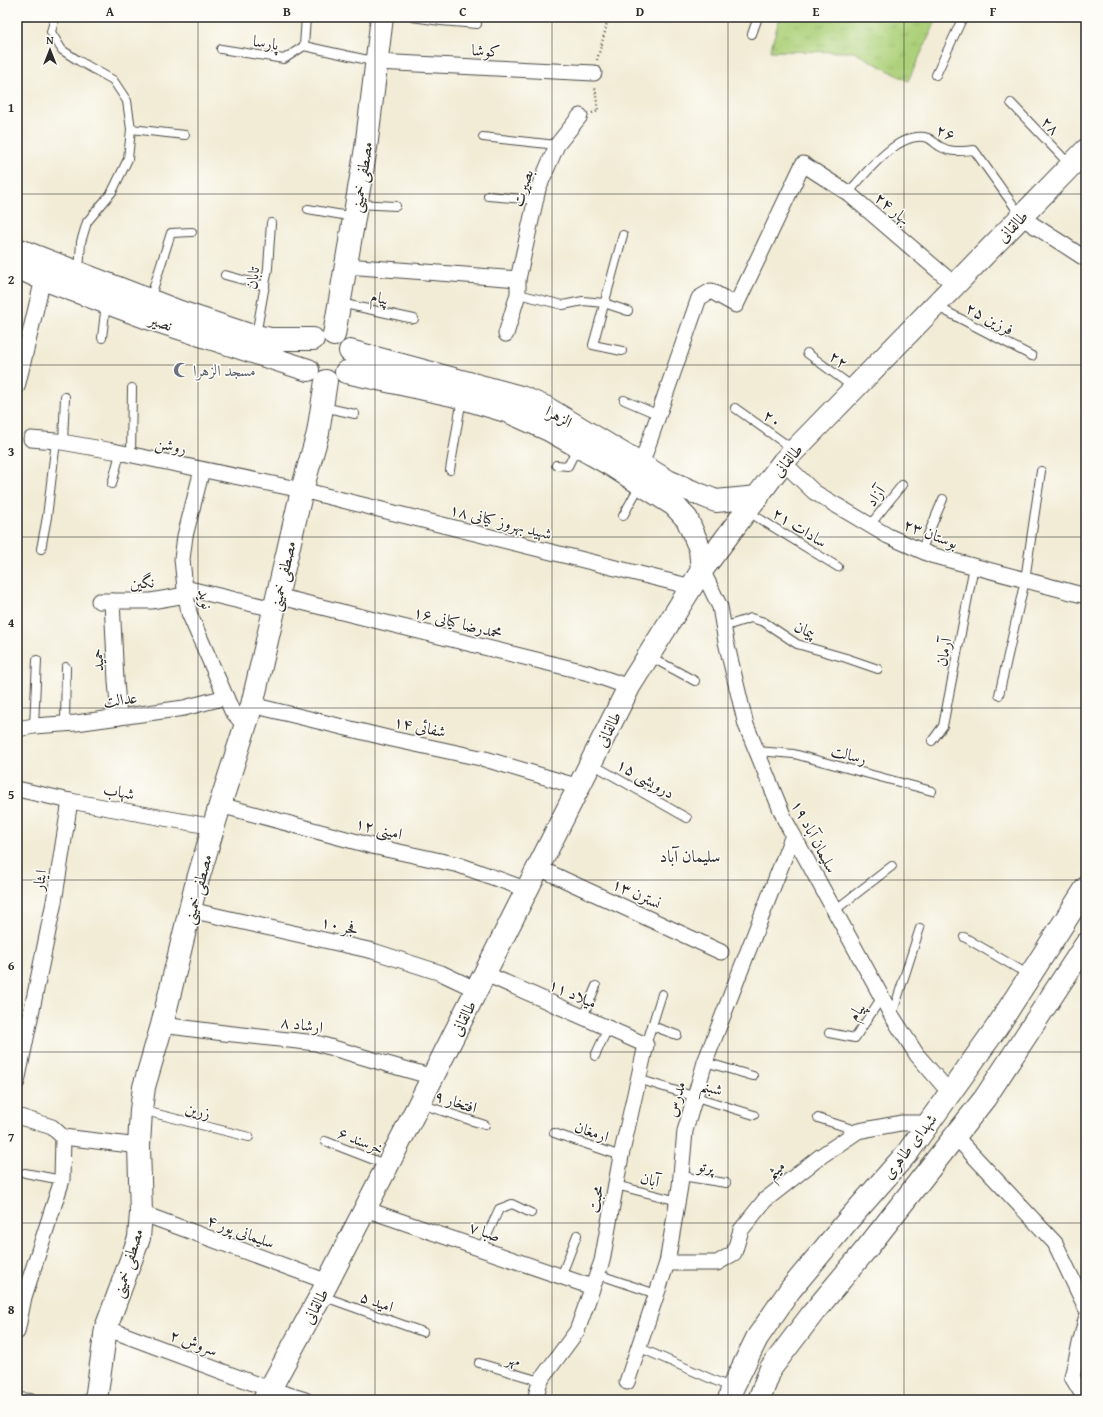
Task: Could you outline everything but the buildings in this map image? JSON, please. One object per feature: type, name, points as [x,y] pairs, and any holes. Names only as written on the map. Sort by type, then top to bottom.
[{"type":"street","name":"مصطفی خمینی","points":[[334,335],[366,148],[382,17]]},
{"type":"street","name":"کوشا","points":[[377,62],[594,73]]},
{"type":"street","name":"بصیرت","points":[[506,334],[518,294],[518,279],[538,189],[557,144],[580,116]]},
{"type":"street","name":"طالقانی","points":[[267,1394],[324,1289],[433,1077],[629,687],[697,579],[789,456],[1086,150]]},
{"type":"street","name":"بهار ۲۴","points":[[659,415],[699,298],[711,291],[736,305],[803,164],[848,193],[955,285]]},
{"type":"street","points":[[1021,217],[1086,258]]},
{"type":"street","points":[[20,260],[79,273],[264,344],[313,340],[323,335],[334,335],[344,341],[350,350],[350,362],[346,372],[337,379],[326,381],[316,378],[308,370],[304,359],[306,348],[313,340]]},
{"type":"street","name":"نصیر","points":[[20,260],[43,279],[145,316],[264,344],[308,370]]},
{"type":"street","points":[[346,266],[518,279]]},
{"type":"street","points":[[17,387],[43,279]]},
{"type":"street","points":[[264,344],[316,326],[329,317],[340,303]]},
{"type":"street","name":"الزهرا","points":[[350,350],[380,369],[462,398],[509,412],[549,430],[578,446],[641,474],[668,481],[716,501],[752,504]]},
{"type":"street","name":"الزهرا","points":[[346,372],[380,369],[521,397],[545,407],[641,474],[687,519],[700,549],[697,579]]},
{"type":"street","name":"مصطفی خمینی","points":[[96,1400],[106,1328],[139,1238],[141,1213],[139,1146],[144,1087],[162,1025],[195,889],[252,705],[302,490],[318,433],[326,381]]},
{"type":"street","points":[[641,474],[659,415]]},
{"type":"street","name":"روشن","points":[[31,439],[59,442],[126,454],[302,490]]},
{"type":"street","name":"بوستان ۲۳","points":[[789,456],[814,492],[888,536],[931,555],[1086,596]]},
{"type":"street","name":"نوید","points":[[202,470],[185,536],[182,559],[185,592],[190,613],[232,711],[245,726]]},
{"type":"street","name":"شهید بهروز کیانی ۱۸","points":[[302,490],[697,579]]},
{"type":"street","points":[[674,506],[686,503],[689,499],[688,490]]},
{"type":"street","name":"سلیمان آباد ۱۹","points":[[697,579],[720,607],[723,627],[746,724],[785,820],[892,1016],[917,1055],[950,1093]]},
{"type":"street","name":"نگین","points":[[106,601],[151,601],[185,592]]},
{"type":"street","name":"محمدرضا کیانی ۱۶","points":[[185,592],[276,602],[589,673],[629,687]]},
{"type":"street","name":"حمید","points":[[106,601],[119,717]]},
{"type":"street","name":"عدالت","points":[[22,731],[65,723],[184,708],[226,697]]},
{"type":"street","name":"شفائی ۱۴","points":[[252,705],[392,739],[485,759],[579,787]]},
{"type":"street","name":"شهاب","points":[[17,789],[70,801],[214,827]]},
{"type":"street","name":"ایثار","points":[[17,1082],[54,902],[70,801]]},
{"type":"street","name":"امینی ۱۲","points":[[220,805],[372,846],[458,865],[528,890]]},
{"type":"street","name":"مدرس","points":[[627,1382],[667,1263],[678,1201],[685,1131],[705,1062],[793,835]]},
{"type":"street","name":"نسترن ۱۳","points":[[539,868],[721,952]]},
{"type":"street","name":"شهدای طاهری","points":[[731,1394],[757,1338],[790,1290],[908,1152],[997,1027],[1086,888]]},
{"type":"street","name":"فجر ۱۰","points":[[190,910],[373,951],[441,973],[481,982]]},
{"type":"street","name":"شهدای طاهری","points":[[759,1400],[771,1368],[813,1313],[868,1247],[985,1098],[1086,944]]},
{"type":"street","name":"میلاد ۱۱","points":[[481,982],[584,1017],[646,1045]]},
{"type":"street","name":"ارشاد ۸","points":[[162,1025],[316,1043],[433,1077]]},
{"type":"street","name":"محبت","points":[[535,1400],[540,1381],[576,1331],[602,1261],[621,1156],[646,1045]]},
{"type":"street","points":[[17,1116],[52,1127],[63,1137],[139,1146]]},
{"type":"street","name":"میثم","points":[[667,1263],[716,1263],[734,1253],[741,1230],[766,1200],[821,1156],[858,1131],[901,1123],[929,1123]]},
{"type":"street","points":[[955,1136],[1055,1243],[1086,1308]]},
{"type":"street","points":[[17,1332],[24,1297],[62,1180],[63,1137]]},
{"type":"street","name":"صبا ۷","points":[[365,1209],[561,1277],[595,1281]]},
{"type":"street","name":"سلیمانی پور ۴","points":[[141,1213],[324,1289]]},
{"type":"street","points":[[1086,1319],[1072,1377],[1086,1400]]},
{"type":"street","name":"سروش ۲","points":[[106,1328],[267,1394],[305,1400]]},
{"type":"lane","points":[[55,17],[51,32],[62,50],[113,80],[127,101],[131,129],[128,159],[112,192],[87,222],[81,242],[79,273]]},
{"type":"lane","points":[[306,17],[304,46],[377,62]]},
{"type":"lane","points":[[412,17],[476,24]]},
{"type":"lane","points":[[752,34],[758,17]]},
{"type":"lane","points":[[936,75],[963,17]]},
{"type":"lane","name":"پارسا","points":[[221,49],[284,59],[304,46]]},
{"type":"lane","name":"۲۸","points":[[1011,103],[1070,166]]},
{"type":"lane","points":[[131,129],[185,135]]},
{"type":"lane","points":[[483,137],[557,144]]},
{"type":"lane","name":"۲۶","points":[[848,193],[886,151],[911,138],[928,138],[942,148],[954,152],[974,150],[1021,217]]},
{"type":"lane","points":[[488,196],[536,200]]},
{"type":"lane","points":[[308,209],[356,210],[396,206]]},
{"type":"lane","name":"تابان","points":[[264,344],[265,286],[271,224]]},
{"type":"lane","points":[[150,300],[171,233],[192,232]]},
{"type":"lane","points":[[622,235],[593,346],[622,351]]},
{"type":"lane","points":[[225,274],[265,286]]},
{"type":"lane","points":[[518,294],[563,305],[583,301],[604,303],[628,311]]},
{"type":"lane","points":[[102,338],[106,302]]},
{"type":"lane","name":"پیام","points":[[340,303],[414,319]]},
{"type":"lane","name":"فرزین ۲۵","points":[[935,305],[1032,356]]},
{"type":"lane","name":"۲۲","points":[[807,352],[855,388]]},
{"type":"lane","points":[[112,484],[126,454],[132,388]]},
{"type":"lane","points":[[41,549],[65,397]]},
{"type":"lane","points":[[450,470],[462,398]]},
{"type":"lane","points":[[624,400],[659,415]]},
{"type":"lane","points":[[322,407],[355,414]]},
{"type":"lane","name":"۲۰","points":[[735,408],[789,456]]},
{"type":"lane","points":[[556,466],[568,466],[578,446]]},
{"type":"lane","points":[[999,695],[1025,580],[1040,471]]},
{"type":"lane","points":[[623,516],[641,474]]},
{"type":"lane","name":"آزاد","points":[[870,525],[902,485]]},
{"type":"lane","points":[[921,551],[943,499]]},
{"type":"lane","name":"سادات ۲۱","points":[[752,504],[838,567]]},
{"type":"lane","name":"آرمان","points":[[932,741],[943,726],[974,566]]},
{"type":"lane","name":"پیمان","points":[[723,627],[751,618],[764,622],[797,644],[846,658],[878,670]]},
{"type":"lane","points":[[649,656],[695,681]]},
{"type":"lane","points":[[22,731],[37,660]]},
{"type":"lane","points":[[65,723],[66,667]]},
{"type":"lane","name":"رسالت","points":[[757,751],[794,754],[932,791]]},
{"type":"lane","name":"درویشی ۱۵","points":[[591,763],[687,818]]},
{"type":"lane","points":[[834,910],[892,866]]},
{"type":"lane","points":[[892,1016],[920,928]]},
{"type":"lane","points":[[964,937],[1030,976]]},
{"type":"lane","points":[[584,1017],[596,986]]},
{"type":"lane","name":"محبت","points":[[646,1045],[662,994]]},
{"type":"lane","name":"پیام","points":[[829,1033],[855,1038],[882,997]]},
{"type":"lane","points":[[652,1026],[677,1035]]},
{"type":"lane","points":[[595,1056],[608,1028]]},
{"type":"lane","points":[[705,1062],[753,1076]]},
{"type":"lane","name":"شبنم","points":[[638,1079],[754,1115]]},
{"type":"lane","name":"افتخار ۹","points":[[419,1104],[485,1125]]},
{"type":"lane","name":"زرین","points":[[141,1110],[249,1137]]},
{"type":"lane","points":[[818,1118],[858,1131]]},
{"type":"lane","name":"ارمغان","points":[[554,1133],[621,1156]]},
{"type":"lane","name":"خرسند ۶","points":[[325,1141],[387,1166]]},
{"type":"lane","points":[[25,1173],[62,1180]]},
{"type":"lane","name":"پرتو","points":[[681,1176],[726,1183]]},
{"type":"lane","name":"آبان","points":[[616,1185],[678,1201]]},
{"type":"lane","points":[[481,1249],[499,1210],[512,1204],[531,1213]]},
{"type":"lane","points":[[561,1277],[577,1235]]},
{"type":"lane","points":[[595,1281],[656,1294]]},
{"type":"lane","name":"امید ۵","points":[[324,1289],[423,1332]]},
{"type":"lane","points":[[638,1347],[731,1394]]},
{"type":"lane","name":"مهر","points":[[479,1363],[540,1381]]},
{"type":"lane","points":[[17,1397],[31,1398]]},
{"type":"green space","points":[[780,17],[938,17],[908,81],[854,52],[770,51]]},
{"type":"place","name":"مسجد الزهرا","points":[[181,370]]},
{"type":"district","name":"سلیمان آباد","points":[[690,855]]}]
